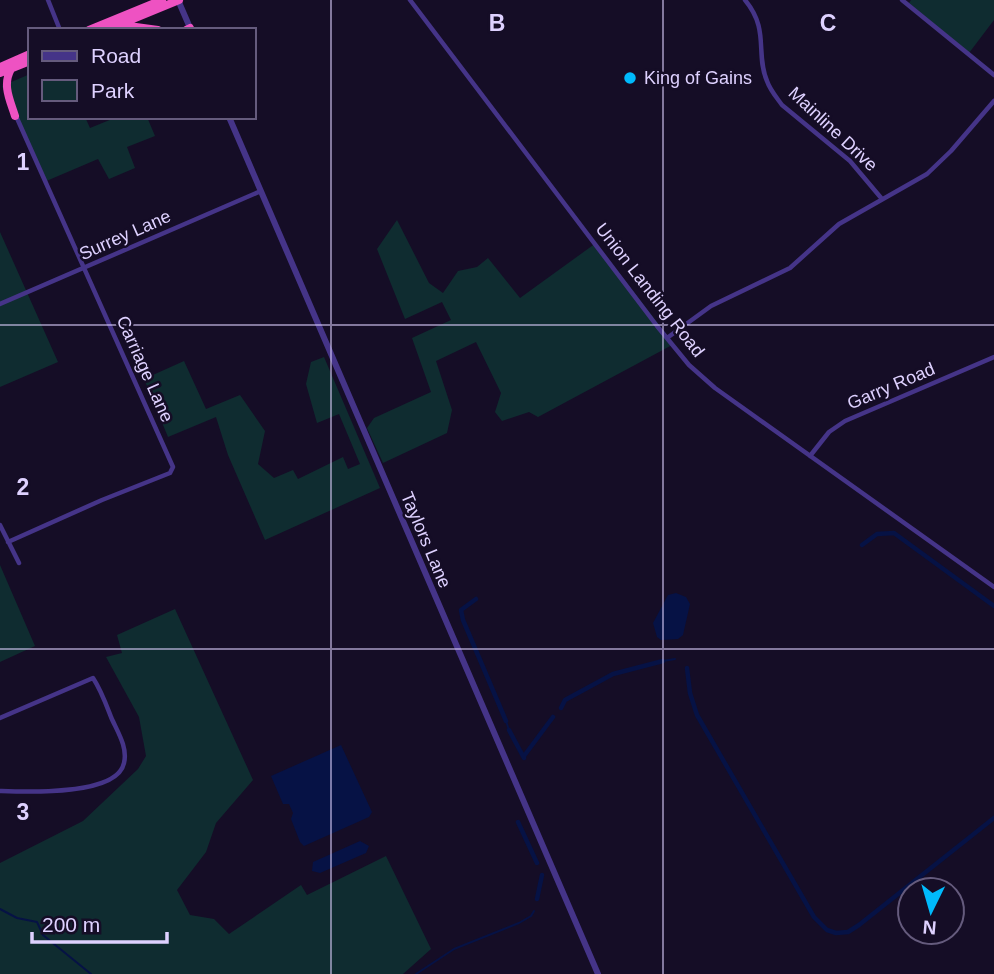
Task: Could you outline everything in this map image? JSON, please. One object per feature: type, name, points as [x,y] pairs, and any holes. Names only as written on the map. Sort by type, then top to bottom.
[{"type":"highway","points":[[94,28],[162,0]]},
{"type":"highway","points":[[111,28],[179,0]]},
{"type":"highway","points":[[118,25],[150,28]]},
{"type":"highway","points":[[0,66],[28,55]]},
{"type":"highway","points":[[0,73],[28,62]]},
{"type":"highway","points":[[11,69],[6,89],[15,116]]},
{"type":"highway","points":[[0,90],[15,116]]},
{"type":"street","points":[[48,0],[59,28]]},
{"type":"street","points":[[179,0],[189,28]]},
{"type":"street","name":"Union Landing Road","points":[[410,0],[667,338],[701,377],[994,587]]},
{"type":"street","name":"Mainline Drive","points":[[745,0],[755,14],[760,28],[764,71],[773,92],[782,105],[859,169],[882,199]]},
{"type":"street","points":[[902,0],[994,75]]},
{"type":"street","points":[[667,338],[710,306],[790,268],[833,228],[926,174],[937,166],[994,101]]},
{"type":"street","name":"Carriage Lane","points":[[8,542],[173,470],[15,116]]},
{"type":"street","name":"Taylors Lane","points":[[230,119],[598,974]]},
{"type":"street","name":"Surrey Lane","points":[[0,304],[261,191]]},
{"type":"street","name":"Garry Road","points":[[810,456],[829,432],[845,421],[994,358]]},
{"type":"street","points":[[0,525],[19,563]]},
{"type":"street","points":[[0,718],[93,678],[123,745],[124,764],[117,775],[104,783],[56,791],[0,791]]},
{"type":"green space","points":[[911,0],[994,0],[994,20],[969,53],[909,3]]},
{"type":"green space","points":[[28,75],[28,119],[86,119],[90,128],[112,119],[148,119],[155,136],[127,147],[135,168],[109,179],[98,159],[44,182],[2,86]]},
{"type":"green space","points":[[397,220],[429,283],[443,293],[458,271],[477,267],[488,258],[520,298],[596,243],[674,344],[538,417],[529,412],[502,421],[495,412],[501,393],[476,342],[436,361],[452,410],[447,433],[383,463],[367,428],[374,418],[431,392],[412,338],[451,320],[442,302],[405,319],[377,249]]},
{"type":"green space","points":[[0,232],[58,362],[0,387]]},
{"type":"green space","points":[[324,357],[380,488],[265,540],[228,455],[216,417],[168,437],[144,379],[184,361],[206,409],[240,395],[265,431],[258,464],[274,478],[293,470],[298,479],[343,457],[348,469],[360,464],[339,414],[317,423],[306,384],[311,362]]},
{"type":"green space","points":[[0,565],[35,646],[0,662]]},
{"type":"green space","points":[[175,609],[253,780],[216,823],[206,852],[177,890],[190,915],[214,919],[229,934],[301,885],[307,895],[386,856],[431,949],[403,974],[0,974],[0,863],[83,821],[138,769],[146,756],[139,717],[106,657],[122,653],[117,635]]},
{"type":"shaded area","points":[[676,593],[686,597],[690,604],[683,635],[678,639],[661,640],[657,637],[653,623],[668,595]]},
{"type":"shaded area","points":[[341,745],[372,812],[369,817],[304,846],[291,819],[293,813],[289,804],[283,804],[271,776]]},
{"type":"shaded area","points":[[360,841],[369,846],[366,853],[320,873],[312,871],[313,862]]},
{"type":"waterway","points":[[862,545],[877,534],[894,533],[994,606]]},
{"type":"waterway","points":[[476,599],[461,610],[463,620],[506,721]]},
{"type":"waterway","points":[[663,661],[675,659]]},
{"type":"waterway","points":[[561,708],[565,700],[613,674],[663,661]]},
{"type":"waterway","points":[[687,668],[690,693],[697,715],[814,917],[827,930],[836,933],[848,932],[859,925],[994,818]]},
{"type":"waterway","points":[[524,756],[553,717]]},
{"type":"waterway","points":[[506,721],[509,730]]},
{"type":"waterway","points":[[509,730],[524,758]]},
{"type":"waterway","points":[[518,822],[537,863]]},
{"type":"waterway","points":[[537,899],[542,875]]},
{"type":"waterway","points":[[0,909],[17,918],[37,922],[43,935],[91,974]]},
{"type":"waterway","points":[[416,974],[454,949],[519,923],[534,911]]},
{"type":"place","name":"King of Gains","points":[[630,78]]}]
